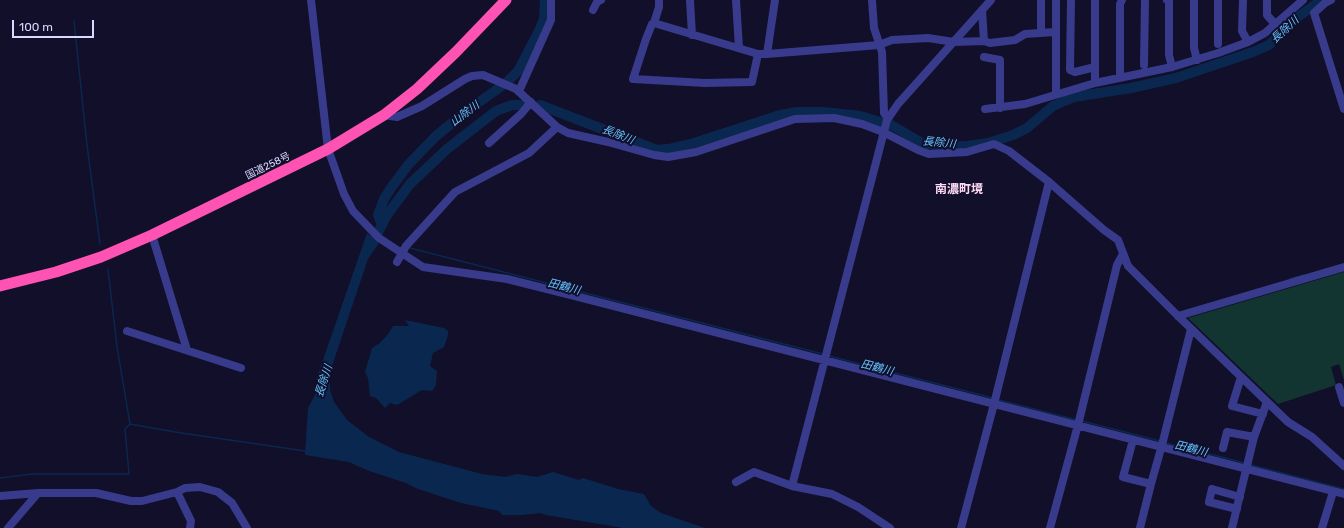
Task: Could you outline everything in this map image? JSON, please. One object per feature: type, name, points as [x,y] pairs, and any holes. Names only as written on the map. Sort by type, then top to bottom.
[{"type":"highway","name":"国道258号","points":[[0,286],[56,272],[101,257],[152,235],[328,149],[384,114],[417,89],[456,52],[506,0]]},
{"type":"street","points":[[311,0],[328,149],[344,194],[353,211],[379,238],[423,267],[507,279],[826,357],[1079,422],[1133,440],[1163,444],[1247,465],[1333,492],[1344,494]]},
{"type":"street","points":[[518,90],[551,20],[551,0]]},
{"type":"street","points":[[593,10],[597,2],[601,0]]},
{"type":"street","points":[[659,0],[659,7],[654,23],[652,24],[646,39],[634,79],[704,83],[752,82],[762,54],[775,0]]},
{"type":"street","points":[[690,0],[692,34]]},
{"type":"street","points":[[736,0],[739,48]]},
{"type":"street","points":[[792,486],[885,124],[882,52],[874,28],[872,0]]},
{"type":"street","points":[[1041,0],[1041,32]]},
{"type":"street","points":[[1056,0],[1056,94]]},
{"type":"street","points":[[1071,0],[1070,70],[1075,72],[1095,67]]},
{"type":"street","points":[[1095,0],[1095,83]]},
{"type":"street","points":[[1120,78],[1120,4],[1122,0]]},
{"type":"street","points":[[1144,64],[1145,0]]},
{"type":"street","points":[[1167,0],[1169,2],[1169,55],[1172,67]]},
{"type":"street","points":[[1194,0],[1194,48],[1197,60]]},
{"type":"street","points":[[1218,0],[1218,44]]},
{"type":"street","points":[[1243,0],[1242,31],[1248,42]]},
{"type":"street","points":[[1267,0],[1268,15],[1275,24]]},
{"type":"street","points":[[986,109],[1025,104],[1095,83],[1172,67],[1197,60],[1248,42],[1265,33],[1303,0]]},
{"type":"street","points":[[1331,0],[1325,3],[1314,13],[1344,109]]},
{"type":"street","points":[[885,124],[985,4]]},
{"type":"street","points":[[984,41],[985,4]]},
{"type":"street","points":[[654,23],[762,54],[879,45],[892,40],[928,38],[954,42],[984,41],[990,43],[1015,40],[1025,34],[1055,32]]},
{"type":"street","points":[[984,57],[1000,60],[1000,108]]},
{"type":"street","points":[[384,114],[397,117],[422,106],[465,79],[472,76],[483,75],[518,90],[557,126],[568,133],[654,155],[668,157],[696,152],[795,119],[834,118],[862,124],[885,124],[918,150],[929,154],[967,152],[994,144],[1009,151],[1049,182],[1104,230],[1118,240],[1128,266],[1240,377],[1288,422],[1312,437],[1344,466]]},
{"type":"street","points":[[489,143],[521,114],[531,102]]},
{"type":"street","points":[[397,262],[406,246],[455,192],[529,153],[557,126]]},
{"type":"street","points":[[961,528],[995,401],[1049,182]]},
{"type":"street","points":[[152,235],[187,350]]},
{"type":"street","points":[[1050,528],[1079,422],[1117,265],[1123,254]]},
{"type":"street","points":[[1178,316],[1344,267]]},
{"type":"street","points":[[1140,528],[1192,329]]},
{"type":"street","points":[[127,331],[241,368]]},
{"type":"street","points":[[1240,377],[1232,406],[1263,414]]},
{"type":"street","points":[[1339,387],[1344,403]]},
{"type":"street","points":[[1232,528],[1254,437],[1267,402]]},
{"type":"street","points":[[1223,448],[1227,432],[1254,437]]},
{"type":"street","points":[[1133,440],[1123,477],[1151,484]]},
{"type":"street","points":[[736,482],[754,472],[792,486],[832,494],[858,507],[890,528]]},
{"type":"street","points":[[0,496],[96,493],[131,501],[142,501],[177,492],[185,488],[200,486],[218,492],[232,503],[247,528]]},
{"type":"street","points":[[1237,509],[1209,502],[1212,489],[1240,497]]},
{"type":"street","points":[[177,492],[191,521],[190,528]]},
{"type":"street","points":[[1322,528],[1333,492]]},
{"type":"street","points":[[8,528],[38,494]]},
{"type":"green space","points":[[1344,272],[1344,380],[1339,364],[1331,367],[1336,385],[1278,404],[1188,318]]},
{"type":"water","points":[[367,233],[379,243],[368,259],[330,372],[330,390],[334,402],[347,420],[369,437],[399,452],[482,474],[505,477],[517,474],[537,477],[553,472],[579,480],[583,478],[618,489],[644,494],[651,506],[661,513],[705,528],[623,528],[540,513],[502,515],[499,511],[461,503],[418,489],[406,483],[369,471],[349,462],[305,455],[308,408],[316,393],[316,380]]},
{"type":"water","points":[[405,320],[444,328],[448,331],[448,335],[444,347],[433,353],[430,366],[437,371],[436,385],[432,391],[422,390],[397,405],[390,403],[385,408],[376,398],[370,396],[368,378],[365,372],[372,348],[380,343],[393,326],[409,326]]},
{"type":"waterway","name":"山除川","points":[[382,225],[378,215],[384,199],[408,165],[436,136],[468,110],[506,83],[518,71],[544,19],[545,0]]},
{"type":"waterway","name":"長除川","points":[[540,105],[657,150],[694,143],[780,115],[797,112],[823,112],[860,116],[891,125],[922,143],[944,147],[967,146],[988,143],[1013,135],[1027,128],[1053,106],[1074,97],[1131,88],[1176,78],[1253,52],[1269,45],[1299,16],[1322,0]]},
{"type":"waterway","points":[[74,21],[87,145],[100,244]]},
{"type":"waterway","name":"長除川","points":[[372,244],[387,215],[410,184],[447,149],[496,111],[512,105],[524,105]]},
{"type":"waterway","name":"田鶴川","points":[[410,248],[823,354]]},
{"type":"waterway","points":[[108,269],[117,347],[130,424],[305,451]]},
{"type":"waterway","points":[[1290,279],[1303,275]]},
{"type":"waterway","name":"田鶴川","points":[[829,356],[993,398]]},
{"type":"waterway","name":"田鶴川","points":[[999,400],[1077,420]]},
{"type":"waterway","name":"田鶴川","points":[[1082,421],[1160,441]]},
{"type":"waterway","points":[[0,478],[32,474],[129,474],[125,429],[130,424]]},
{"type":"waterway","name":"田鶴川","points":[[1166,443],[1245,463]]},
{"type":"waterway","name":"田鶴川","points":[[1251,465],[1344,489]]},
{"type":"district","name":"南濃町境","points":[[959,190]]}]
